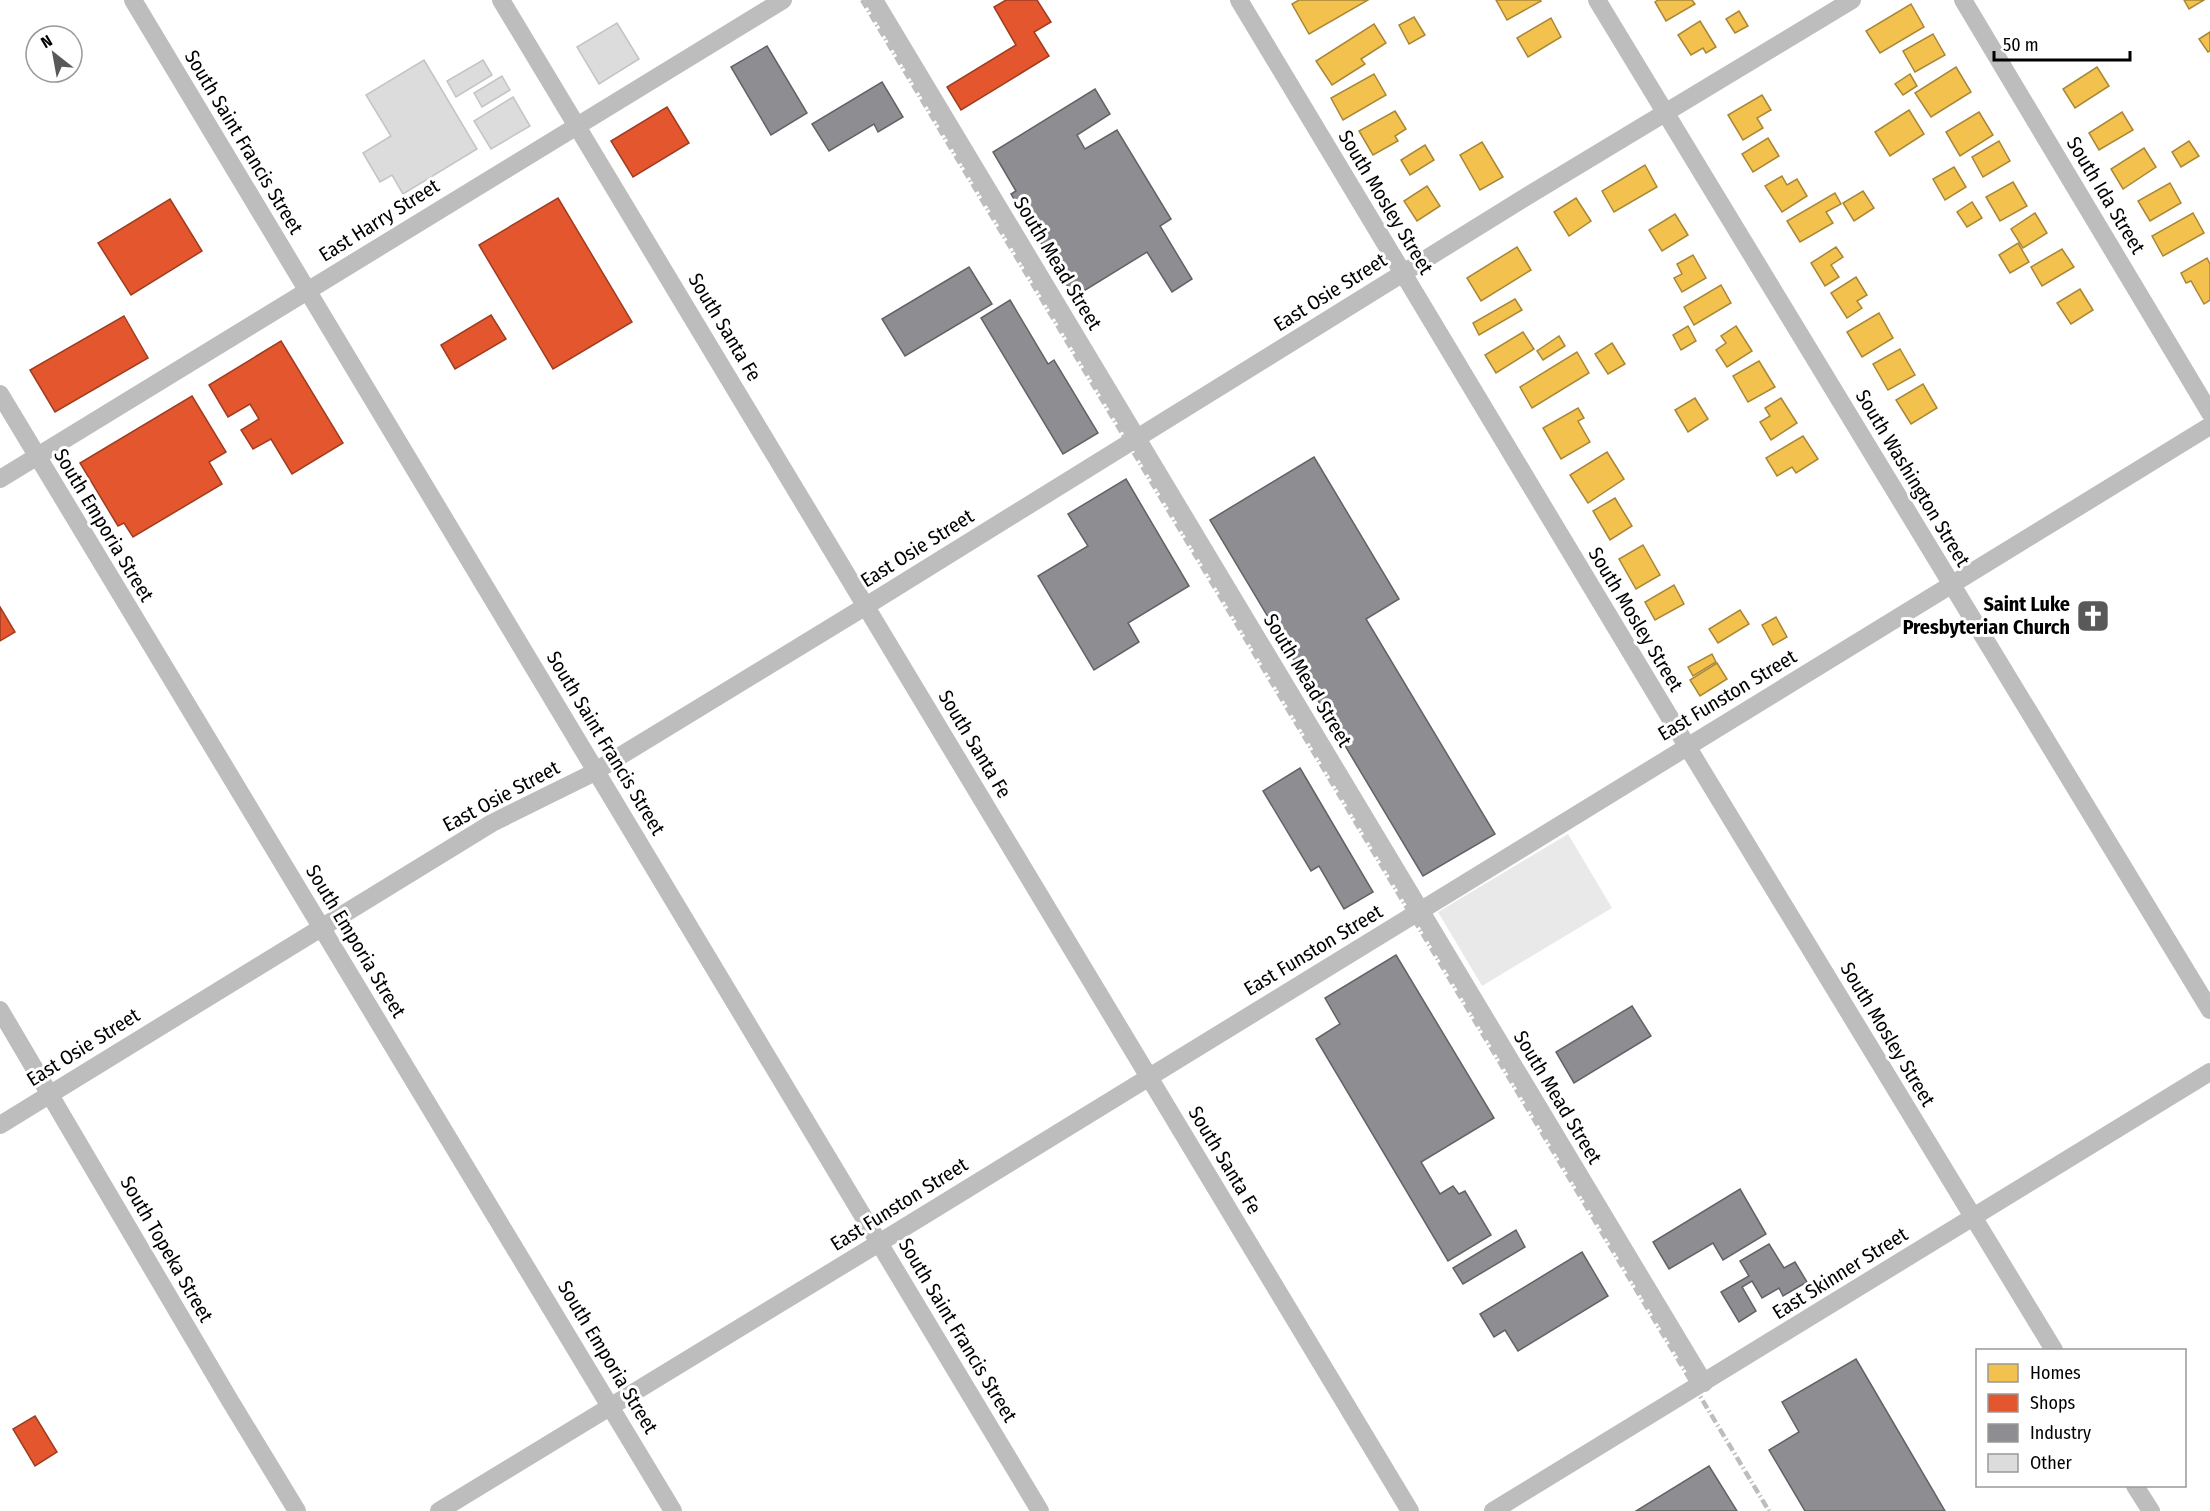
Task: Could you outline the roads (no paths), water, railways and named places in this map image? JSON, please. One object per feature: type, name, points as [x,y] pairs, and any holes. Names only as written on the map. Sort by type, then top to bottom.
[{"type":"street","name":"South Saint Francis Street","points":[[133,0],[1040,1511]]},
{"type":"street","name":"South Santa Fe","points":[[501,0],[1410,1511]]},
{"type":"street","name":"East Harry Street","points":[[0,479],[783,0]]},
{"type":"street","name":"South Mead Street","points":[[874,0],[1704,1383]]},
{"type":"street","name":"South Mosley Street","points":[[1239,0],[1687,746],[2053,1349]]},
{"type":"street","name":"South Washington Street","points":[[1597,0],[2210,1010]]},
{"type":"street","name":"East Osie Street","points":[[0,1125],[492,823],[596,771],[1138,439],[1402,273],[1852,0]]},
{"type":"street","name":"South Ida Street","points":[[1963,0],[2210,413]]},
{"type":"street","name":"South Emporia Street","points":[[0,394],[673,1511]]},
{"type":"street","name":"East Funston Street","points":[[439,1511],[2210,426]]},
{"type":"street","name":"South Topeka Street","points":[[0,1010],[297,1511]]},
{"type":"street","name":"East Skinner Street","points":[[1493,1511],[2210,1072]]},
{"type":"street","points":[[2136,1487],[2151,1511]]},
{"type":"railway","points":[[862,0],[1769,1511]]},
{"type":"place","name":"Saint Luke Presbyterian Church","points":[[2093,616]]}]
